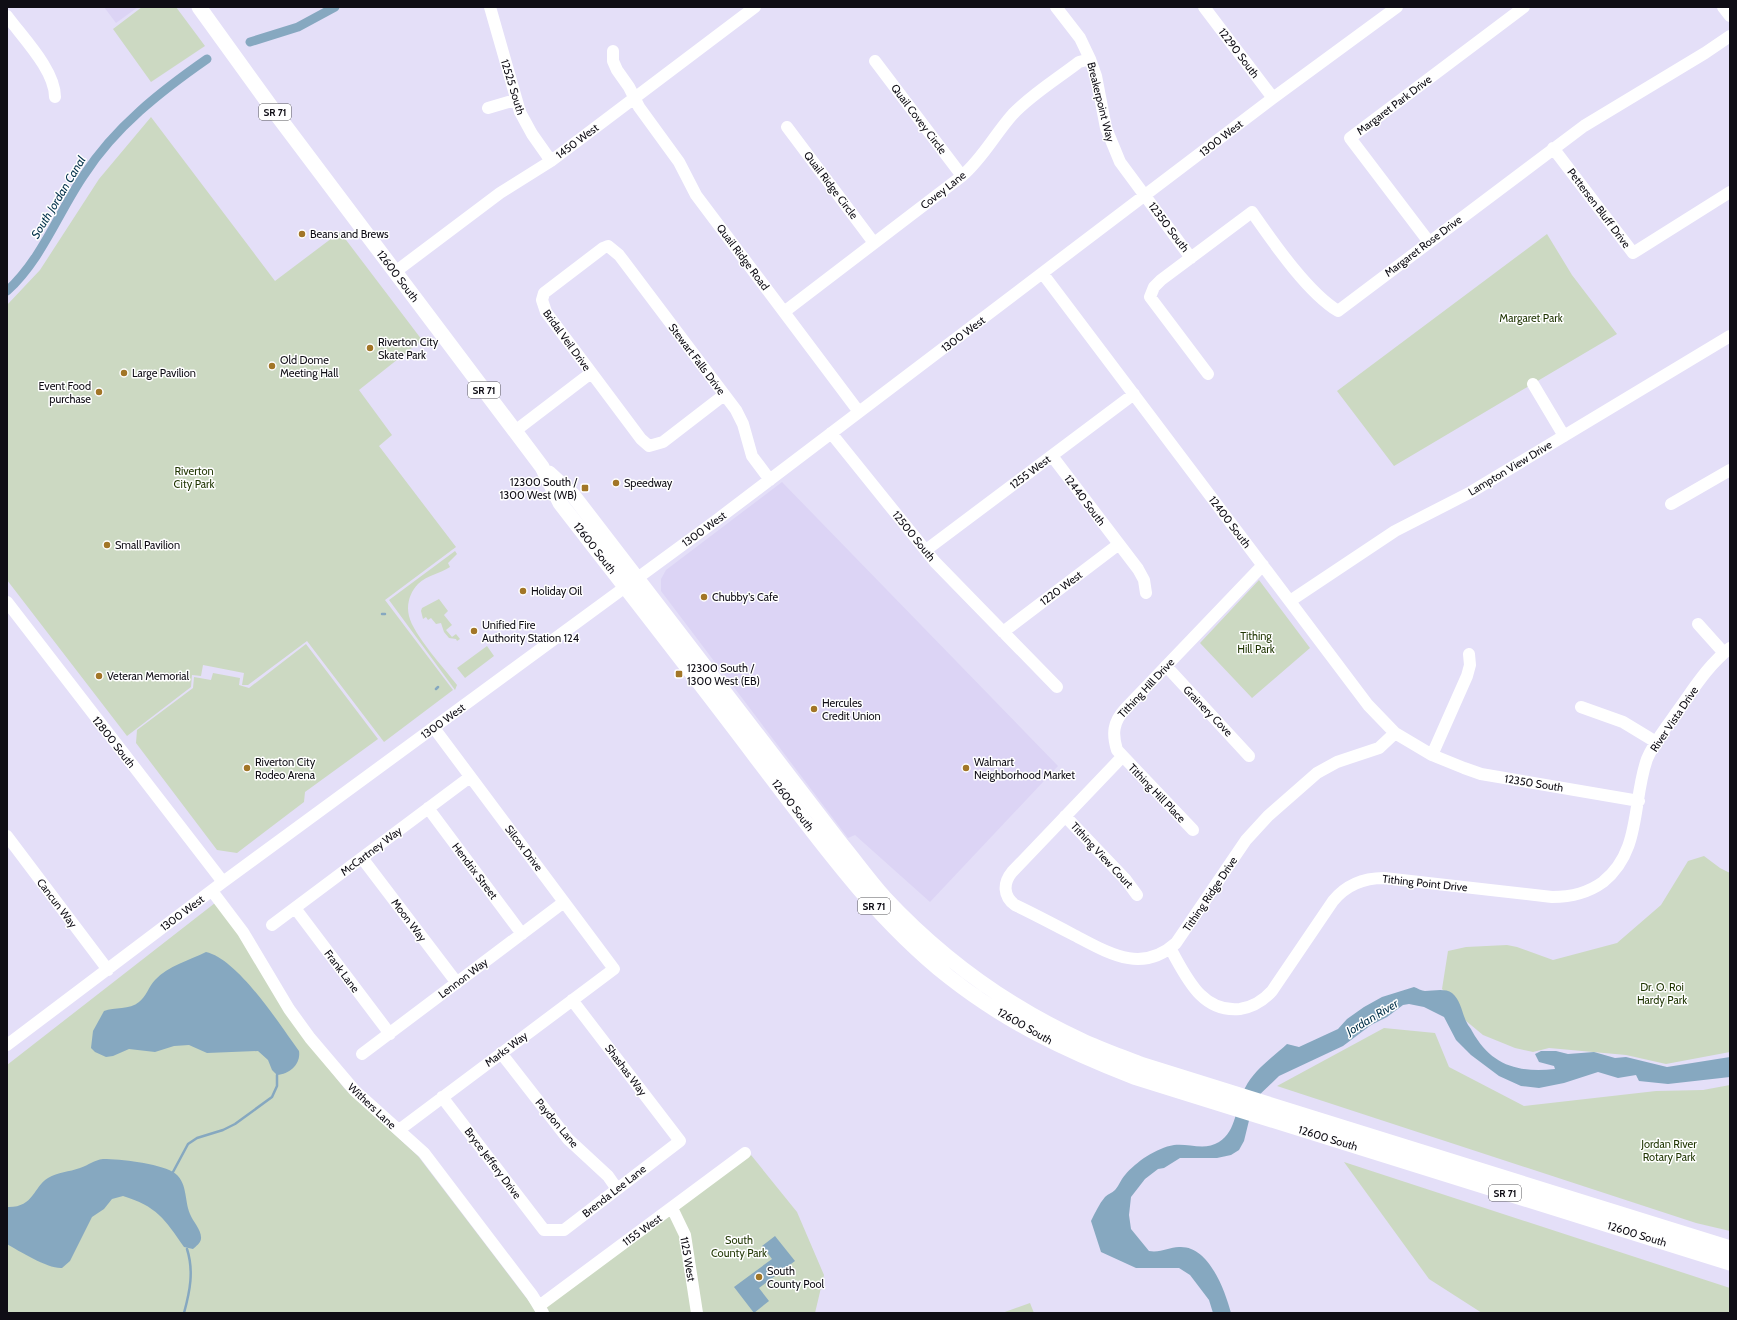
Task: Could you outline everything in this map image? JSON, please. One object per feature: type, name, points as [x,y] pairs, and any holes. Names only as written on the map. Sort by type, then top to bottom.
[{"type":"main road","name":"12600 South","points":[[199,7],[395,272],[542,467],[560,502],[631,583],[884,896],[923,936],[960,967],[1002,996],[1047,1023],[1081,1040],[1140,1064],[1730,1248]]},
{"type":"main road","name":"12600 South","points":[[631,583],[861,892],[922,954],[992,1008],[1038,1035],[1078,1055],[1134,1077],[1730,1263]]},
{"type":"street","name":"12525 South","points":[[490,7],[516,100],[525,123],[551,161]]},
{"type":"street","name":"1450 West","points":[[395,272],[500,193],[551,161],[755,7]]},
{"type":"street","name":"Breakerpoint Way","points":[[1056,7],[1080,38],[1090,59],[1096,76],[1106,128],[1120,162],[1146,197]]},
{"type":"street","name":"1300 West","points":[[7,1045],[223,882],[770,480],[1146,197],[1273,98],[1397,7]]},
{"type":"street","name":"Margaret Park Drive","points":[[1429,242],[1350,138],[1524,7]]},
{"type":"street","points":[[1723,7],[1730,16]]},
{"type":"street","name":"12290 South","points":[[1208,8],[1273,98]]},
{"type":"street","points":[[7,16],[50,75],[55,90],[55,97]]},
{"type":"street","name":"Margaret Rose Drive","points":[[1208,374],[1150,296],[1154,287],[1161,280],[1252,212],[1268,235],[1305,280],[1324,300],[1338,311],[1553,148],[1597,117],[1705,53],[1730,36]]},
{"type":"street","name":"Quail Ridge Road","points":[[613,51],[617,70],[679,162],[696,195],[859,412]]},
{"type":"street","name":"Covey Lane","points":[[784,312],[962,176],[977,162],[1006,123],[1022,106],[1079,62],[1090,59]]},
{"type":"street","name":"Quail Covey Circle","points":[[875,61],[962,176]]},
{"type":"street","points":[[488,108],[516,100]]},
{"type":"street","name":"Quail Ridge Circle","points":[[787,126],[874,243]]},
{"type":"street","name":"Pettersen Bluff Drive","points":[[1553,148],[1633,253],[1730,192]]},
{"type":"street","name":"12350 South","points":[[1146,197],[1191,258]]},
{"type":"street","name":"Bridal Veil Drive","points":[[608,246],[598,251],[549,288],[542,300],[546,312],[641,440],[649,446],[663,442],[724,395]]},
{"type":"street","name":"Stewart Falls Drive","points":[[608,246],[619,255],[741,419],[752,456],[770,480]]},
{"type":"street","name":"12400 South","points":[[1043,274],[1368,705],[1395,733],[1432,755]]},
{"type":"street","name":"Lampton View Drive","points":[[1290,601],[1395,531],[1471,492],[1730,336]]},
{"type":"street","points":[[515,431],[591,373]]},
{"type":"street","points":[[1532,384],[1564,436]]},
{"type":"street","name":"1255 West","points":[[926,550],[1134,394]]},
{"type":"street","name":"12500 South","points":[[831,433],[926,550],[1057,687]]},
{"type":"street","name":"12440 South","points":[[1052,456],[1138,569],[1144,580],[1146,593]]},
{"type":"street","points":[[1671,504],[1730,470]]},
{"type":"street","name":"1220 West","points":[[1003,632],[1119,544]]},
{"type":"street","name":"Tithing Hill Drive","points":[[1122,756],[1117,750],[1113,736],[1117,718],[1263,565]]},
{"type":"street","name":"12800 South","points":[[7,602],[223,882]]},
{"type":"street","points":[[1698,624],[1727,651]]},
{"type":"street","name":"River Vista Drive","points":[[1639,801],[1643,774],[1656,742],[1703,675],[1727,651]]},
{"type":"street","points":[[1432,755],[1467,676],[1470,665],[1469,654]]},
{"type":"street","name":"Grainery Cove","points":[[1166,666],[1250,756]]},
{"type":"street","points":[[1581,707],[1623,722],[1656,742]]},
{"type":"street","name":"Silcox Drive","points":[[434,728],[614,968]]},
{"type":"street","name":"Tithing Ridge Drive","points":[[1066,816],[1008,876],[1006,882],[1006,893],[1015,904],[1112,954],[1139,959],[1154,956],[1170,948],[1180,938],[1246,840],[1264,820],[1317,773],[1337,762],[1379,748],[1395,733]]},
{"type":"street","name":"12350 South","points":[[1432,755],[1481,774],[1639,801]]},
{"type":"street","points":[[1066,816],[1122,756]]},
{"type":"street","name":"Tithing Hill Place","points":[[1122,756],[1193,830]]},
{"type":"street","name":"McCartney Way","points":[[272,925],[470,777]]},
{"type":"street","name":"Tithing Point Drive","points":[[1170,948],[1192,986],[1207,1002],[1226,1009],[1245,1008],[1261,1001],[1272,991],[1333,902],[1343,891],[1355,883],[1369,879],[1384,878],[1552,897],[1578,894],[1601,883],[1620,863],[1629,846],[1639,801]]},
{"type":"street","name":"Hendrix Street","points":[[428,808],[522,934]]},
{"type":"street","name":"Tithing View Court","points":[[1066,816],[1126,880],[1137,894]]},
{"type":"street","name":"Cancun Way","points":[[7,836],[108,970]]},
{"type":"street","name":"Moon Way","points":[[362,858],[457,983]]},
{"type":"street","name":"Withers Lane","points":[[212,891],[253,947],[289,1009],[310,1038],[355,1091],[424,1153],[541,1310]]},
{"type":"street","name":"Lennon Way","points":[[362,1054],[564,902]]},
{"type":"street","name":"Frank Lane","points":[[295,908],[390,1034]]},
{"type":"street","name":"Marks Way","points":[[399,1130],[614,968]]},
{"type":"street","name":"Shashas Way","points":[[572,1000],[680,1141]]},
{"type":"street","name":"Paydon Lane","points":[[501,1053],[568,1139],[608,1176],[617,1188]]},
{"type":"street","name":"Bryce Jeffery Drive","points":[[442,1097],[544,1230]]},
{"type":"street","name":"Brenda Lee Lane","points":[[544,1230],[564,1230],[680,1141]]},
{"type":"street","name":"1155 West","points":[[541,1310],[745,1153]]},
{"type":"street","name":"1125 West","points":[[672,1208],[684,1235],[697,1313]]},
{"type":"shaded area","points":[[104,7],[138,7],[116,23]]},
{"type":"shaded area","points":[[782,482],[1058,766],[930,902],[855,835],[848,838],[661,591],[661,579],[666,570]]},
{"type":"green space","points":[[142,7],[176,7],[205,46],[151,82],[113,29]]},
{"type":"green space","name":"Riverton City Park","points":[[151,117],[275,281],[340,232],[422,340],[359,390],[392,435],[379,446],[456,547],[385,600],[453,690],[384,742],[307,641],[248,685],[242,685],[244,673],[203,665],[201,676],[192,675],[191,687],[127,736],[7,580],[7,305],[40,270],[99,179]]},
{"type":"green space","name":"Margaret Park","points":[[1547,234],[1572,275],[1617,334],[1394,466],[1337,391]]},
{"type":"green space","points":[[455,551],[457,554],[448,563],[450,567],[425,579],[415,587],[409,599],[408,612],[416,632],[457,685],[455,690],[389,600]]},
{"type":"green space","name":"Tithing Hill Park","points":[[1259,580],[1310,648],[1252,698],[1200,643]]},
{"type":"green space","points":[[439,599],[448,611],[444,615],[452,625],[446,630],[452,637],[456,634],[460,639],[457,641],[456,639],[449,638],[444,632],[441,623],[436,624],[431,618],[428,620],[426,617],[423,619],[421,611],[422,608]]},
{"type":"green space","name":"Riverton City Rodeo Arena","points":[[306,644],[378,739],[305,792],[304,802],[237,853],[217,850],[136,743],[137,730],[193,688],[194,677],[211,680],[213,673],[240,678],[239,685],[249,688]]},
{"type":"green space","points":[[487,646],[494,656],[465,678],[457,668]]},
{"type":"green space","name":"Dr. O. Roi Hardy Park","points":[[1704,856],[1720,868],[1730,873],[1730,1052],[1666,1064],[1626,1055],[1549,1048],[1533,1052],[1515,1048],[1483,1035],[1460,1016],[1456,1003],[1442,989],[1448,951],[1466,947],[1507,945],[1553,960],[1617,943],[1661,905],[1688,861]]},
{"type":"green space","points":[[215,903],[237,932],[295,1026],[344,1088],[418,1156],[531,1304],[536,1313],[7,1313],[7,1065]]},
{"type":"green space","name":"Jordan River Rotary Park","points":[[1384,1028],[1435,1033],[1449,1067],[1524,1106],[1656,1091],[1703,1090],[1730,1085],[1730,1231],[1696,1223],[1277,1086]]},
{"type":"green space","name":"South County Park","points":[[751,1155],[797,1212],[824,1275],[815,1313],[548,1313],[545,1308]]},
{"type":"green space","points":[[1344,1162],[1730,1288],[1730,1313],[1482,1313],[1429,1279]]},
{"type":"green space","points":[[1030,1303],[1034,1313],[1002,1313]]},
{"type":"water","points":[[206,952],[218,957],[231,967],[270,1010],[299,1051],[298,1060],[294,1068],[286,1073],[277,1075],[272,1070],[268,1060],[258,1051],[207,1053],[189,1045],[174,1046],[155,1052],[129,1049],[113,1056],[106,1057],[95,1052],[91,1048],[93,1031],[104,1011],[135,1005],[146,994],[153,982],[160,975],[173,967]]},
{"type":"water","name":"Jordan River","points":[[1414,987],[1424,991],[1442,990],[1452,993],[1457,999],[1467,1024],[1479,1043],[1497,1059],[1517,1068],[1529,1070],[1555,1069],[1554,1066],[1539,1062],[1535,1054],[1541,1051],[1556,1051],[1568,1054],[1594,1052],[1615,1058],[1626,1057],[1667,1067],[1730,1057],[1730,1077],[1668,1084],[1639,1081],[1636,1075],[1618,1078],[1598,1072],[1564,1083],[1539,1088],[1521,1086],[1499,1076],[1471,1055],[1456,1040],[1444,1017],[1424,1007],[1409,1004],[1403,1005],[1387,1017],[1371,1025],[1343,1046],[1279,1076],[1254,1100],[1244,1141],[1239,1150],[1231,1155],[1217,1158],[1180,1158],[1164,1168],[1158,1169],[1145,1179],[1131,1197],[1129,1215],[1131,1229],[1149,1251],[1179,1247],[1190,1248],[1199,1253],[1207,1261],[1220,1282],[1231,1313],[1213,1313],[1209,1300],[1190,1275],[1179,1268],[1136,1268],[1101,1252],[1091,1221],[1106,1196],[1118,1187],[1124,1177],[1135,1165],[1153,1152],[1174,1145],[1208,1146],[1219,1142],[1229,1132],[1242,1095],[1253,1075],[1287,1044],[1299,1047],[1338,1029],[1347,1019],[1382,997]]},
{"type":"water","points":[[97,1160],[129,1161],[158,1166],[173,1172],[178,1176],[185,1191],[191,1217],[200,1232],[201,1239],[199,1244],[193,1249],[184,1247],[165,1221],[152,1209],[144,1204],[123,1196],[112,1199],[104,1209],[92,1217],[70,1261],[62,1268],[56,1268],[42,1263],[7,1244],[7,1207],[23,1204],[28,1201],[39,1186],[52,1176],[80,1168]]},
{"type":"water","points":[[775,1236],[795,1261],[759,1288],[769,1301],[754,1313],[734,1287],[772,1259],[762,1246]]},
{"type":"waterway","name":"South Jordan Canal","points":[[250,42],[298,27],[335,7]]},
{"type":"waterway","name":"South Jordan Canal","points":[[7,291],[30,265],[84,175],[110,141],[156,97],[207,59]]},
{"type":"waterway","points":[[173,1172],[188,1144],[197,1138],[223,1130],[235,1124],[272,1097],[277,1086],[277,1075]]},
{"type":"waterway","points":[[184,1313],[191,1273],[187,1249]]},
{"type":"place","name":"Beans and Brews","points":[[302,234]]},
{"type":"place","name":"Riverton City Skate Park","points":[[370,348]]},
{"type":"place","name":"Old Dome Meeting Hall","points":[[272,366]]},
{"type":"place","name":"Large Pavilion","points":[[124,373]]},
{"type":"place","name":"Event Food purchase","points":[[99,392]]},
{"type":"place","name":"Speedway","points":[[616,483]]},
{"type":"place","name":"12300 South / 1300 West (WB)","points":[[585,488]]},
{"type":"place","name":"Small Pavilion","points":[[107,545]]},
{"type":"place","name":"Holiday Oil","points":[[523,591]]},
{"type":"place","name":"Chubby's Cafe","points":[[704,597]]},
{"type":"place","name":"Unified Fire Authority Station 124","points":[[474,631]]},
{"type":"place","name":"12300 South / 1300 West (EB)","points":[[679,674]]},
{"type":"place","name":"Veteran Memorial","points":[[99,676]]},
{"type":"place","name":"Hercules Credit Union","points":[[814,709]]},
{"type":"place","name":"Riverton City Rodeo Arena","points":[[247,768]]},
{"type":"place","name":"Walmart Neighborhood Market","points":[[966,768]]},
{"type":"place","name":"South County Pool","points":[[759,1277]]}]
